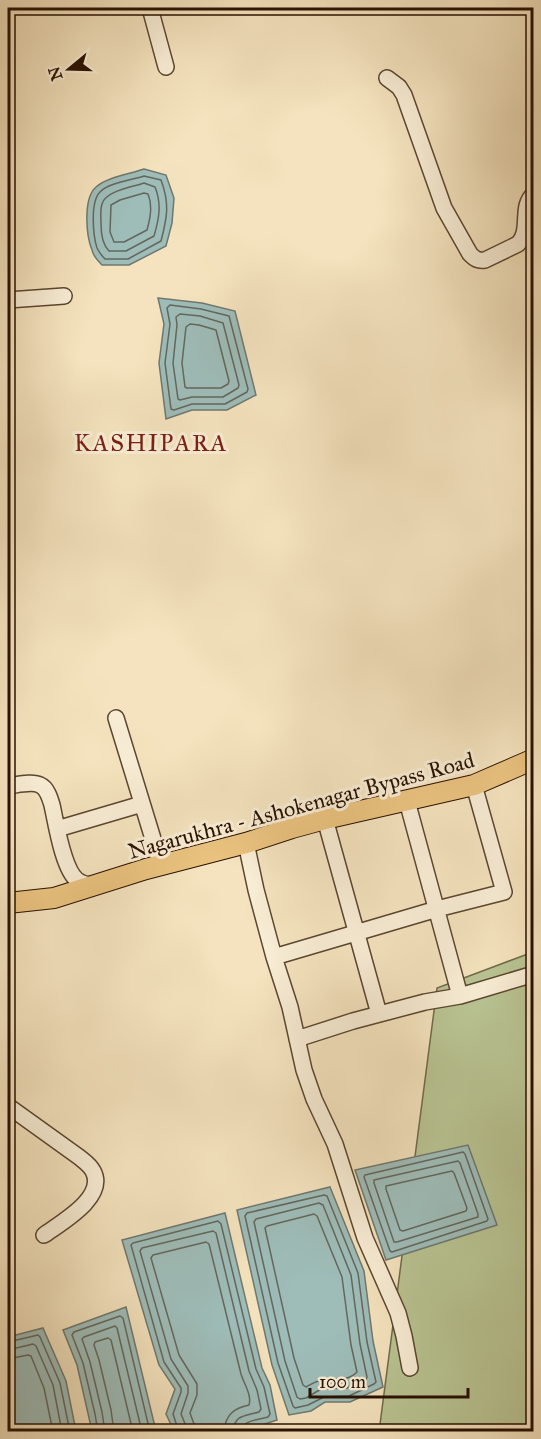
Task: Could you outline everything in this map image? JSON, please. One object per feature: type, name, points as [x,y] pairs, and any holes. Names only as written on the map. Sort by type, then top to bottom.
[{"type":"main road","name":"Nagarukhra - Ashokenagar Bypass Road","points":[[8,903],[54,898],[325,819],[474,785],[534,759]]},
{"type":"street","points":[[150,8],[166,67]]},
{"type":"street","points":[[387,78],[399,87],[404,95],[444,208],[470,254],[476,259],[485,260],[522,240],[527,203],[534,194]]},
{"type":"street","points":[[8,300],[64,296]]},
{"type":"street","points":[[116,718],[161,865]]},
{"type":"street","points":[[8,786],[35,784],[46,789],[51,800],[67,868],[76,880],[95,886]]},
{"type":"street","points":[[274,957],[437,909],[504,892],[474,785]]},
{"type":"street","points":[[407,801],[460,996]]},
{"type":"street","points":[[57,829],[142,804]]},
{"type":"street","points":[[325,819],[379,1014]]},
{"type":"street","points":[[246,843],[256,890],[290,1007],[304,1070],[314,1099],[335,1144],[365,1238],[398,1313],[405,1336],[410,1368]]},
{"type":"street","points":[[54,898],[63,888],[67,868]]},
{"type":"street","points":[[297,1038],[425,1002],[460,996],[534,974]]},
{"type":"street","points":[[8,1106],[79,1157],[94,1172],[95,1179],[89,1199],[82,1207],[44,1235]]},
{"type":"green space","points":[[533,952],[533,1431],[379,1432],[437,988]]},
{"type":"water","points":[[144,169],[166,175],[174,198],[172,223],[166,246],[129,265],[102,265],[93,254],[88,235],[87,208],[92,192],[106,181]]},
{"type":"water","points":[[158,298],[202,303],[235,311],[256,395],[227,410],[192,410],[166,419],[159,363],[164,324]]},
{"type":"water","points":[[468,1145],[497,1225],[386,1260],[355,1170]]},
{"type":"water","points":[[330,1187],[364,1271],[373,1341],[383,1387],[350,1402],[325,1402],[311,1411],[289,1415],[272,1365],[237,1210]]},
{"type":"water","points":[[225,1213],[262,1368],[270,1385],[277,1420],[232,1431],[174,1431],[166,1414],[175,1389],[159,1365],[122,1240]]},
{"type":"water","points":[[126,1307],[156,1431],[92,1431],[77,1365],[63,1330]]},
{"type":"water","points":[[43,1328],[66,1381],[76,1431],[13,1430],[8,1410],[8,1337]]},
{"type":"district","name":"KASHIPARA","points":[[151,443]]}]
